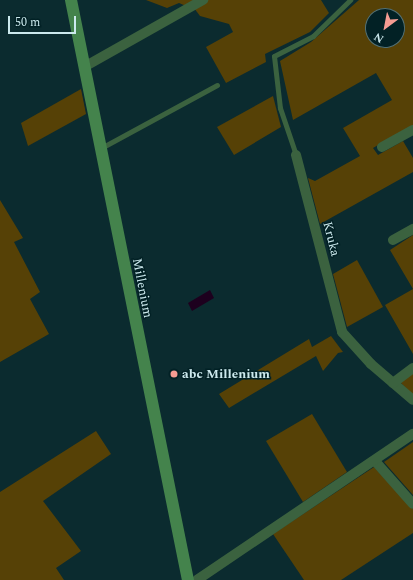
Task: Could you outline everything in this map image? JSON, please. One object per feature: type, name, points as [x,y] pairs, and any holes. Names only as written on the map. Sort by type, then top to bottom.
[{"type":"street","name":"Millenium","points":[[71,0],[188,580]]},
{"type":"street","points":[[84,67],[203,0]]},
{"type":"street","points":[[382,147],[413,130]]},
{"type":"street","name":"Kruka","points":[[296,155],[342,332],[393,383],[413,400]]},
{"type":"street","points":[[393,240],[413,229]]},
{"type":"street","points":[[393,383],[413,368]]},
{"type":"street","points":[[198,580],[376,461],[413,434]]},
{"type":"street","points":[[376,461],[413,504]]},
{"type":"lane","name":"Kruka","points":[[296,155],[280,108],[274,56],[313,36],[350,0]]},
{"type":"lane","points":[[100,148],[218,85]]},
{"type":"shaded area","points":[[146,0],[197,0],[186,6],[179,3],[167,8]]},
{"type":"shaded area","points":[[208,0],[321,0],[329,13],[310,32],[265,54],[266,62],[226,83],[206,47],[233,32],[229,24],[200,16],[194,8]]},
{"type":"shaded area","points":[[359,0],[413,0],[413,125],[373,148],[378,155],[403,141],[413,158],[413,172],[320,224],[308,178],[315,181],[360,156],[343,128],[392,100],[376,73],[293,120],[280,61],[311,42]]},
{"type":"shaded area","points":[[81,89],[86,114],[28,146],[21,123]]},
{"type":"shaded area","points":[[273,96],[281,127],[234,155],[217,127]]},
{"type":"shaded area","points":[[0,200],[23,238],[14,242],[40,292],[30,299],[49,334],[0,362]]},
{"type":"shaded area","points":[[413,235],[413,289],[390,250]]},
{"type":"shaded area","points":[[357,260],[383,307],[347,327],[333,274]]},
{"type":"shaded area","points":[[413,289],[413,354],[385,305]]},
{"type":"shaded area","points":[[210,290],[214,298],[192,311],[188,303]]},
{"type":"shaded area","points":[[331,336],[343,352],[338,353],[323,371],[316,356],[229,408],[219,394],[309,339],[312,347]]},
{"type":"shaded area","points":[[413,373],[413,396],[400,382]]},
{"type":"shaded area","points":[[312,414],[347,472],[303,502],[266,441]]},
{"type":"shaded area","points":[[96,431],[111,454],[43,501],[81,551],[56,568],[64,580],[0,580],[0,492]]},
{"type":"shaded area","points":[[413,442],[413,495],[384,462]]},
{"type":"shaded area","points":[[374,467],[413,509],[413,533],[341,580],[304,580],[273,534]]},
{"type":"place","name":"abc Millenium","points":[[174,374]]}]
